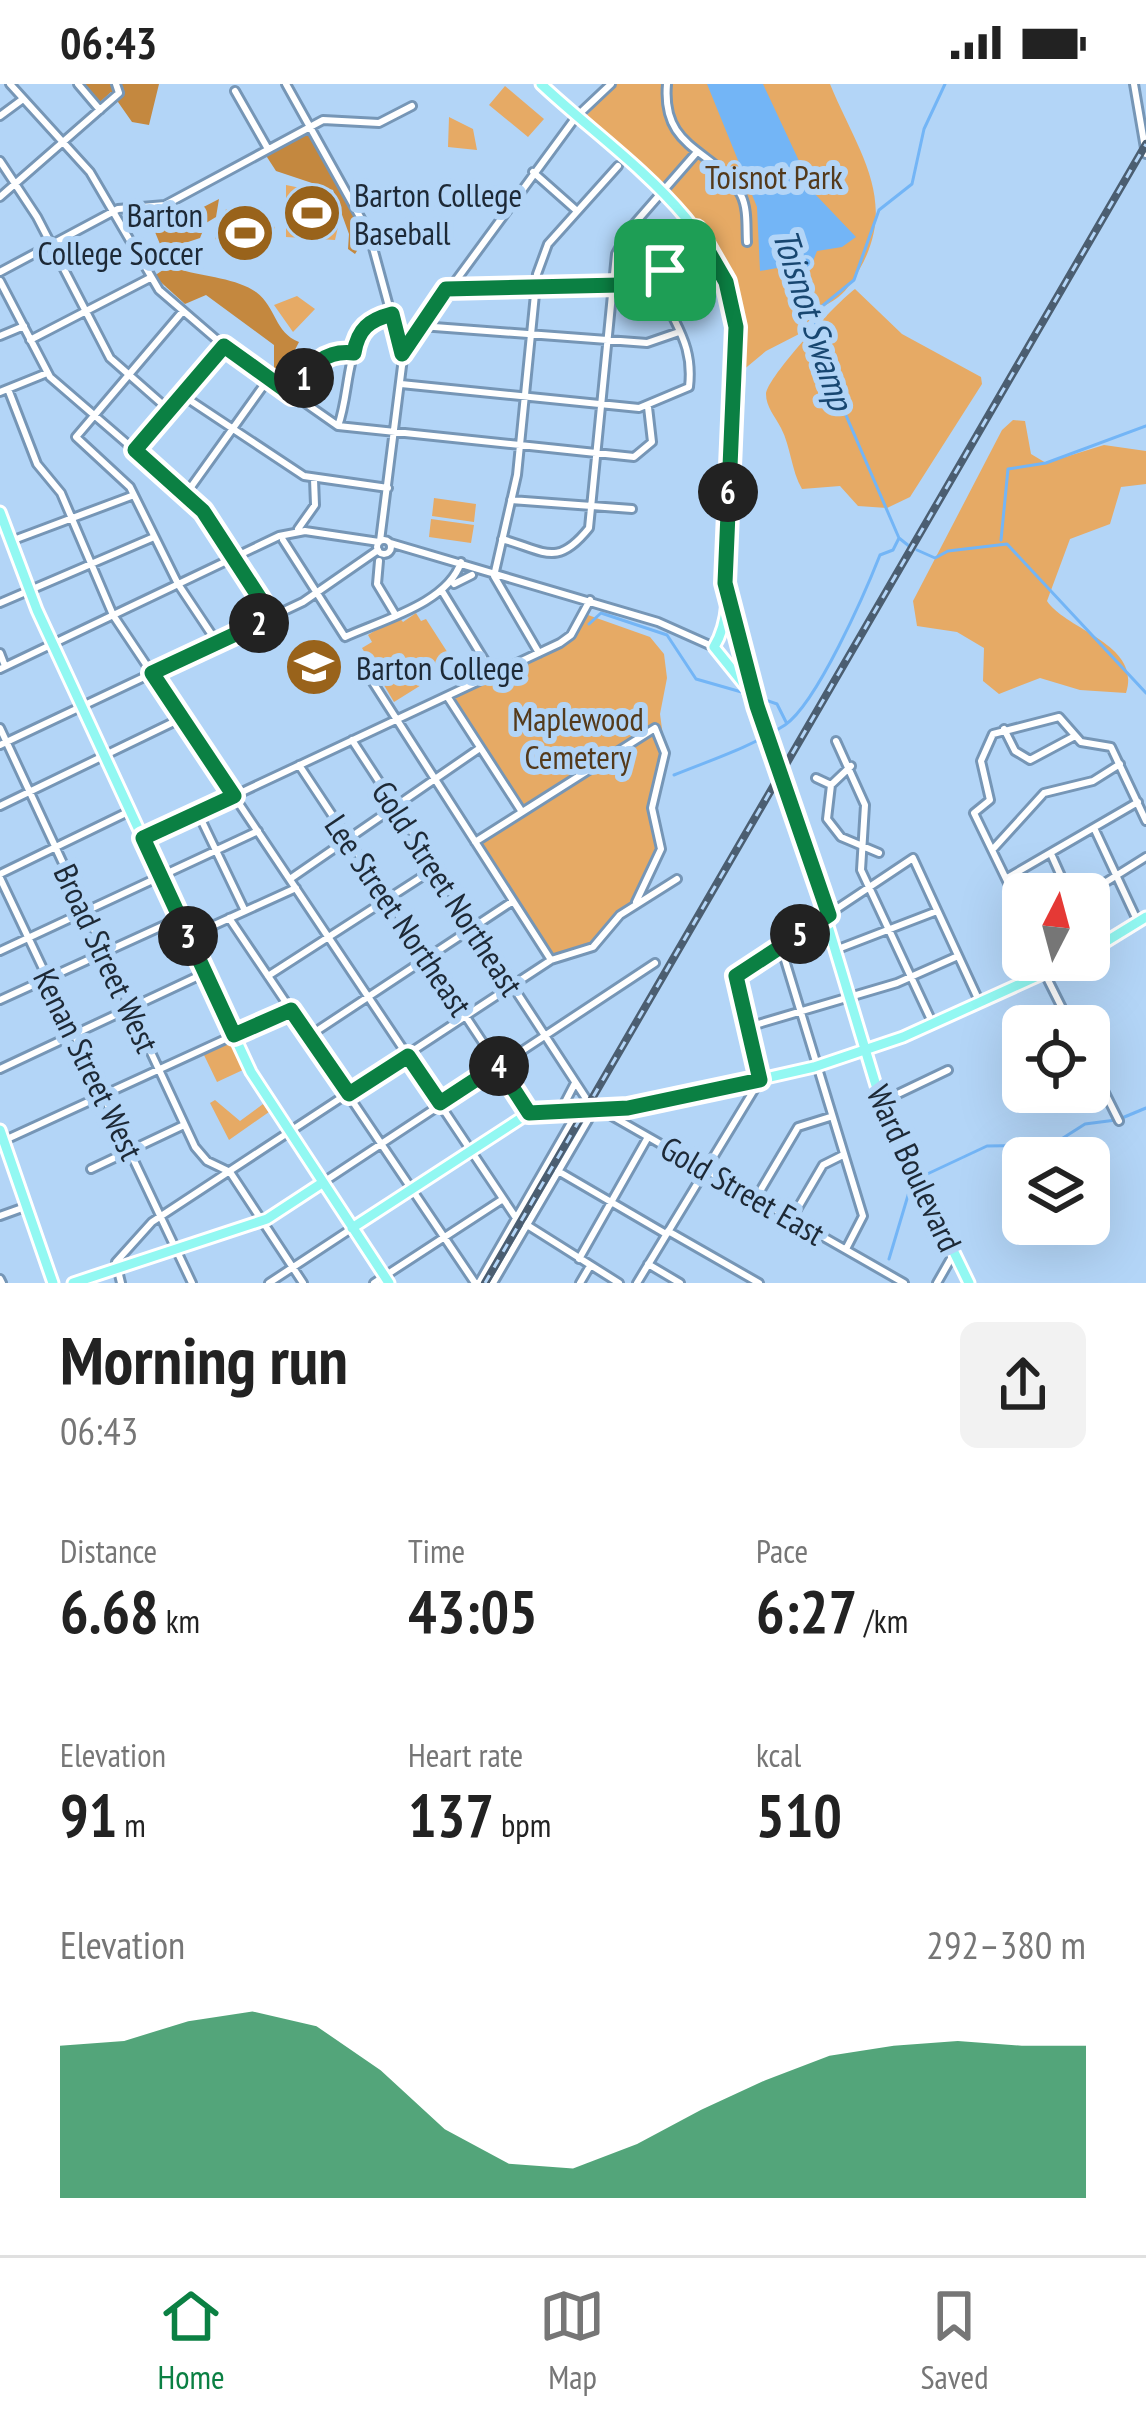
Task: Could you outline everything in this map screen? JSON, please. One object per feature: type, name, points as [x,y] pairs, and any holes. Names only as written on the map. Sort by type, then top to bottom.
[{"type":"main road","points":[[541,84],[696,230],[726,282],[737,347],[727,623],[714,647]]},
{"type":"main road","points":[[0,512],[53,644],[234,1035],[383,1281]]},
{"type":"main road","points":[[725,583],[757,706]]},
{"type":"main road","name":"Ward Boulevard","points":[[714,647],[757,706],[829,915],[881,1102],[969,1283]]},
{"type":"main road","points":[[1110,936],[1142,920]]},
{"type":"main road","points":[[352,1228],[529,1113],[591,1109],[814,1067],[933,1024],[1029,981]]},
{"type":"main road","points":[[2,1135],[52,1283]]},
{"type":"main road","points":[[74,1283],[262,1220],[322,1183]]},
{"type":"street","points":[[10,84],[89,170],[150,278],[224,346],[338,426],[634,458],[646,452],[653,434],[648,407]]},
{"type":"street","points":[[78,84],[100,110]]},
{"type":"street","points":[[286,84],[372,238],[402,354],[377,584],[395,614]]},
{"type":"street","points":[[402,354],[533,172],[576,117],[611,84]]},
{"type":"street","points":[[667,84],[669,120],[741,195],[747,242]]},
{"type":"street","points":[[1134,84],[1146,154]]},
{"type":"street","points":[[0,197],[100,110],[117,88]]},
{"type":"street","points":[[235,91],[268,149]]},
{"type":"street","points":[[0,116],[23,99]]},
{"type":"street","points":[[272,617],[186,494],[47,373],[0,276],[113,211],[159,207],[326,120],[379,123],[412,106]]},
{"type":"street","points":[[502,539],[548,554],[566,553],[589,528],[621,242],[697,152]]},
{"type":"street","points":[[0,161],[52,244],[110,358],[169,410]]},
{"type":"street","points":[[539,653],[495,582],[520,447],[536,287],[542,256],[618,166]]},
{"type":"street","points":[[533,172],[578,211]]},
{"type":"street","points":[[401,384],[648,407],[689,387],[691,355],[667,307],[665,284],[668,262],[696,230]]},
{"type":"street","points":[[30,340],[150,278]]},
{"type":"street","points":[[446,289],[726,282]]},
{"type":"street","points":[[183,311],[76,437],[134,495],[178,584],[217,643]]},
{"type":"street","points":[[338,426],[362,329],[392,314]]},
{"type":"street","points":[[0,336],[24,326]]},
{"type":"street","points":[[421,326],[657,342],[680,332]]},
{"type":"street","points":[[135,450],[224,346]]},
{"type":"street","points":[[292,395],[320,359],[336,352],[354,353]]},
{"type":"street","points":[[47,373],[4,391],[37,464],[61,493],[113,615],[515,1218],[619,1283]]},
{"type":"street","points":[[186,494],[269,379]]},
{"type":"street","points":[[182,395],[314,479],[388,488]]},
{"type":"street","points":[[308,529],[315,505],[314,479]]},
{"type":"street","points":[[11,541],[134,495]]},
{"type":"street","points":[[512,500],[632,509]]},
{"type":"street","points":[[0,653],[3,667],[234,558],[308,529],[495,571],[671,626],[714,647]]},
{"type":"street","points":[[0,604],[154,537]]},
{"type":"street","points":[[283,540],[345,638],[472,575]]},
{"type":"street","points":[[3,743],[317,594],[383,548]]},
{"type":"street","points":[[451,584],[461,562]]},
{"type":"street","points":[[442,591],[493,674]]},
{"type":"street","points":[[143,838],[569,638],[590,600]]},
{"type":"street","points":[[365,670],[551,960]]},
{"type":"street","points":[[448,696],[522,812]]},
{"type":"street","points":[[1005,873],[974,813],[990,800],[980,761],[984,744],[1004,729],[1053,715],[1090,747],[1106,745],[1146,821]]},
{"type":"street","points":[[0,806],[182,718]]},
{"type":"street","name":"Broad Street West","points":[[0,728],[184,1125],[201,1156],[230,1172],[304,1283]]},
{"type":"street","points":[[476,842],[655,728],[665,759],[651,813],[661,849],[635,904]]},
{"type":"street","points":[[1004,729],[1015,751],[1030,760],[1075,736]]},
{"type":"street","name":"Gold Street Northeast","points":[[352,740],[544,1035]]},
{"type":"street","points":[[836,741],[851,766],[861,806],[860,862],[933,1024]]},
{"type":"street","points":[[290,879],[481,748]]},
{"type":"street","points":[[994,848],[1044,794],[1093,781],[1120,764]]},
{"type":"street","name":"Lee Street Northeast","points":[[299,765],[529,1113]]},
{"type":"street","points":[[851,766],[831,785],[827,819],[841,837],[879,853]]},
{"type":"street","points":[[816,778],[831,785]]},
{"type":"street","points":[[1017,873],[1138,802]]},
{"type":"street","points":[[0,876],[130,811]]},
{"type":"street","points":[[198,813],[244,911]]},
{"type":"street","points":[[1095,830],[1142,920]]},
{"type":"street","points":[[0,951],[258,831]]},
{"type":"street","points":[[1052,856],[1060,873]]},
{"type":"street","points":[[1110,880],[1146,857]]},
{"type":"street","points":[[637,1283],[760,1080],[736,976],[913,858],[980,1003]]},
{"type":"street","points":[[268,976],[434,868]]},
{"type":"street","name":"Kenan Street West","points":[[0,876],[162,1216],[173,1252],[192,1283]]},
{"type":"street","points":[[121,1283],[120,1264],[162,1216],[551,960],[592,947],[635,904],[677,879]]},
{"type":"street","points":[[188,937],[296,888]]},
{"type":"street","points":[[309,1036],[513,901]]},
{"type":"street","points":[[838,949],[938,911]]},
{"type":"street","points":[[0,1000],[180,918]]},
{"type":"street","points":[[229,918],[477,1283],[515,1218],[591,1109]]},
{"type":"street","points":[[781,947],[862,1216],[846,1249]]},
{"type":"street","points":[[748,1027],[851,998],[958,956]]},
{"type":"street","points":[[322,1183],[655,963]]},
{"type":"street","points":[[0,1070],[206,974]]},
{"type":"street","points":[[2,1135],[291,1010]]},
{"type":"street","name":"Gold Street East","points":[[544,1035],[591,1109],[705,1168],[904,1283]]},
{"type":"street","points":[[881,1102],[948,1070]]},
{"type":"street","points":[[561,1110],[575,1083]]},
{"type":"street","points":[[1110,1102],[1119,1120]]},
{"type":"street","points":[[493,1283],[591,1109]]},
{"type":"street","points":[[756,1198],[798,1126],[830,1117]]},
{"type":"street","points":[[91,1169],[184,1125]]},
{"type":"street","points":[[579,1259],[649,1137]]},
{"type":"street","points":[[792,1218],[823,1165],[843,1155]]},
{"type":"street","points":[[558,1172],[759,1283]]},
{"type":"street","points":[[383,1281],[503,1199]]},
{"type":"street","points":[[0,1216],[27,1206]]},
{"type":"street","points":[[268,1283],[352,1228]]},
{"type":"street","points":[[937,1283],[954,1252]]},
{"type":"street","points":[[648,1264],[680,1283]]},
{"type":"street","points":[[580,1283],[590,1266]]},
{"type":"street","points":[[735,1283],[741,1273]]},
{"type":"green space","name":"Toisnot Park","points":[[615,84],[830,84],[854,135],[876,207],[865,259],[848,287],[813,315],[803,332],[766,351],[742,371],[732,290],[717,256],[672,199],[585,117]]},
{"type":"green space","points":[[505,86],[544,119],[528,137],[489,105]]},
{"type":"green space","points":[[449,117],[473,129],[477,150],[448,147]]},
{"type":"green space","name":"Barton College Baseball","points":[[286,185],[330,194],[340,218],[335,240],[286,237]]},
{"type":"green space","name":"Barton College Soccer","points":[[226,209],[275,227],[264,256],[215,239]]},
{"type":"green space","points":[[855,289],[902,334],[981,377],[982,384],[910,497],[887,508],[858,506],[840,486],[802,489],[766,399],[769,385],[790,356]]},
{"type":"green space","points":[[297,296],[315,309],[293,332],[274,305]]},
{"type":"green space","points":[[1013,420],[1025,421],[1031,454],[1046,463],[1104,445],[1146,451],[1146,484],[1121,487],[1110,524],[1070,539],[1047,601],[1113,650],[1128,676],[1126,693],[1080,690],[1040,678],[999,694],[983,681],[984,648],[957,632],[917,626],[913,601],[1002,430]]},
{"type":"green space","points":[[434,498],[476,504],[474,522],[432,516]]},
{"type":"green space","points":[[431,519],[474,525],[471,543],[429,537]]},
{"type":"green space","points":[[416,613],[421,621],[426,619],[455,664],[394,702],[362,648],[372,642],[368,635],[398,616],[403,622]]},
{"type":"green space","name":"Maplewood Cemetery","points":[[588,615],[650,637],[664,654],[667,678],[660,714],[667,766],[653,811],[663,845],[633,903],[587,946],[552,957],[479,842],[525,812],[454,697],[564,645]]},
{"type":"green space","points":[[231,1040],[245,1069],[217,1082],[203,1053]]},
{"type":"green space","points":[[215,1100],[240,1121],[263,1104],[269,1112],[229,1140],[210,1103]]},
{"type":"shaded area","points":[[83,84],[159,84],[149,125],[132,122],[111,92],[99,103]]},
{"type":"shaded area","points":[[309,132],[367,235],[355,254],[348,249],[349,234],[333,190],[276,171],[265,154]]},
{"type":"shaded area","points":[[219,199],[216,217],[206,223],[200,238],[188,242],[181,270],[240,284],[263,298],[285,332],[299,342],[284,371],[274,368],[274,345],[206,295],[185,304],[154,276],[169,266],[155,232]]},
{"type":"water","points":[[707,84],[763,84],[814,193],[856,237],[842,247],[817,251],[804,284],[783,267],[760,271],[757,207]]},
{"type":"waterway","points":[[818,319],[821,307],[854,280],[879,210],[912,184],[924,129],[945,84]]},
{"type":"waterway","name":"Toisnot Swamp","points":[[805,285],[832,383],[899,538],[909,546]]},
{"type":"waterway","points":[[1001,540],[1008,469],[1046,463],[1146,426]]},
{"type":"waterway","points":[[674,775],[759,740],[798,713],[839,646],[880,555],[893,550],[899,538]]},
{"type":"waterway","name":"Toisnot Swamp","points":[[917,550],[935,558],[948,551],[1007,544],[1146,693]]},
{"type":"waterway","points":[[589,624],[601,613],[667,635],[696,679],[745,693]]},
{"type":"waterway","points":[[754,696],[777,704],[786,722]]},
{"type":"waterway","points":[[1122,1118],[1146,1108]]},
{"type":"waterway","points":[[923,1176],[987,1146],[1052,1145],[1085,1124],[1116,1120]]},
{"type":"waterway","points":[[889,1259],[912,1182]]},
{"type":"railway","points":[[485,1283],[1146,144]]},
{"type":"place","name":"Barton College Baseball","points":[[312,213]]},
{"type":"place","name":"Barton College Soccer","points":[[245,233]]},
{"type":"place","name":"Barton College","points":[[314,667]]},
{"type":"route","points":[[696,230],[715,258],[732,301],[737,359],[725,583],[757,706],[829,915],[736,976],[760,1080],[614,1111],[529,1113],[498,1065],[440,1103],[408,1056],[349,1094],[291,1010],[234,1035],[143,838],[234,796],[152,673],[272,617],[203,511],[135,450],[224,346],[292,395],[320,359],[336,352],[354,353],[362,329],[379,317],[392,314],[402,354],[446,289],[665,284],[665,270],[696,230]]}]
